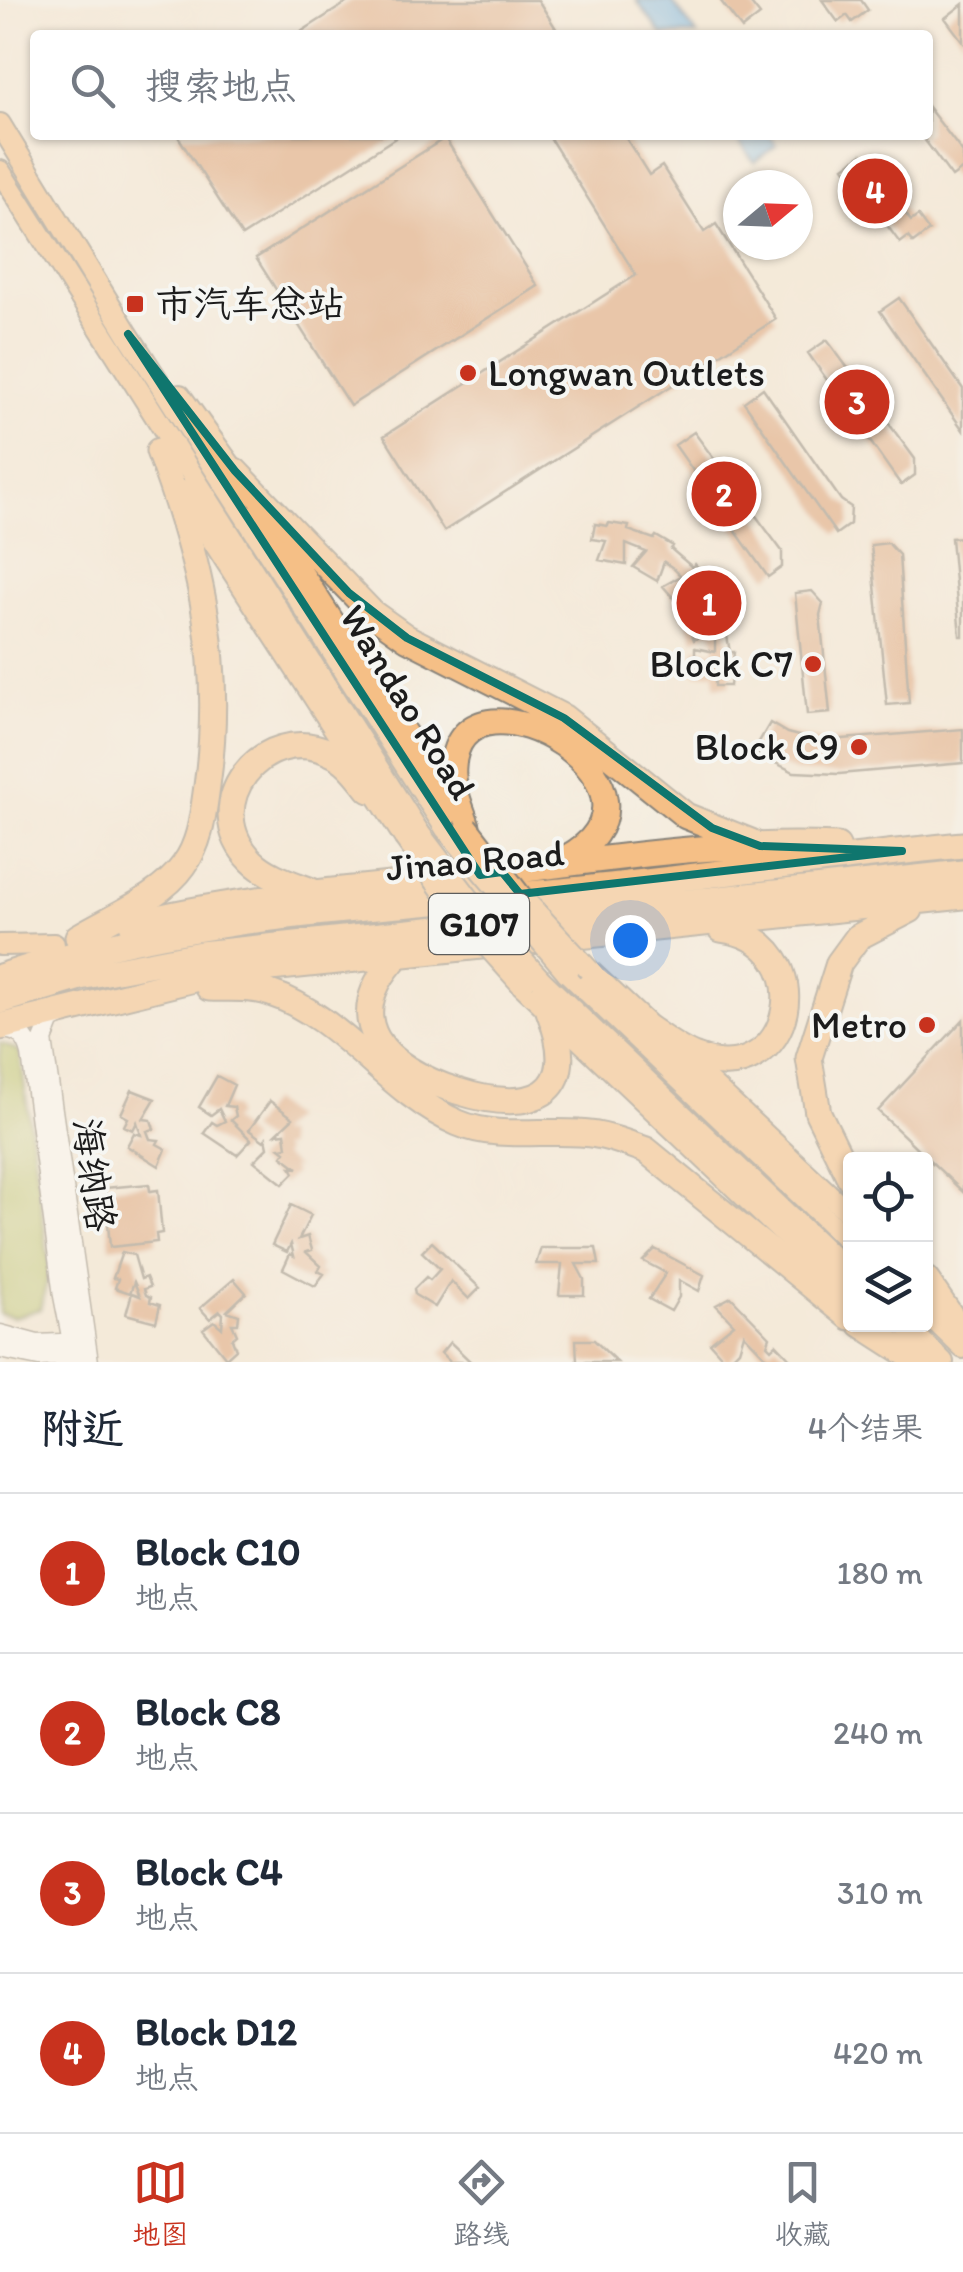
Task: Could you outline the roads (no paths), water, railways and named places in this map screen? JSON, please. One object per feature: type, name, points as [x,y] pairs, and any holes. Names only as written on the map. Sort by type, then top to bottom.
[{"type":"highway","points":[[66,941],[172,881],[197,844],[214,710],[208,612],[189,534],[158,451]]},
{"type":"highway","points":[[235,471],[372,613],[407,638],[564,718],[686,816],[760,846]]},
{"type":"highway","points":[[457,828],[452,771],[464,739],[481,725],[502,718],[522,722],[553,739],[594,771],[605,800],[605,818],[573,854],[540,868]]},
{"type":"highway","points":[[319,894],[254,864],[237,844],[230,828],[240,776],[251,765],[286,747],[313,747],[332,753],[370,790]]},
{"type":"highway","name":"Jinao Road","points":[[0,977],[134,940],[258,918],[566,890],[963,845]]},
{"type":"highway","points":[[0,961],[214,904],[760,846],[902,851]]},
{"type":"highway","name":"Jinao Road","points":[[0,1000],[80,977],[201,954],[963,873]]},
{"type":"highway","points":[[0,1028],[214,974],[958,897]]},
{"type":"highway","points":[[843,1166],[828,1139],[810,1086],[809,1058],[833,978],[858,937],[900,913],[958,897]]},
{"type":"highway","points":[[649,1029],[696,1057],[728,1063],[761,1051],[784,1022],[788,1004],[778,962],[762,944],[736,931],[691,926]]},
{"type":"highway","points":[[399,954],[373,984],[368,1003],[371,1026],[382,1050],[428,1082],[496,1104],[523,1104],[539,1096],[551,1083],[562,1051],[549,1012]]},
{"type":"highway","points":[[164,986],[265,990],[296,1002],[396,1087],[428,1110],[464,1126],[495,1132],[582,1133],[646,1150],[843,1311]]},
{"type":"highway","points":[[933,1291],[962,1337]]},
{"type":"highway","points":[[873,1332],[920,1362]]},
{"type":"main road","name":"Wandao Road","points":[[0,124],[128,334],[457,828],[567,972],[843,1235]]},
{"type":"main road","name":"Wandao Road","points":[[0,171],[412,836],[474,905],[532,983],[843,1268]]},
{"type":"main road","points":[[128,334],[200,418],[457,828],[649,1029],[843,1208]]},
{"type":"main road","points":[[112,351],[158,451],[370,790],[412,836]]},
{"type":"main road","points":[[0,946],[66,941]]},
{"type":"main road","points":[[532,983],[549,1012],[843,1291]]},
{"type":"main road","points":[[933,1300],[962,1337]]},
{"type":"main road","points":[[933,1317],[962,1337]]},
{"type":"main road","points":[[888,1332],[920,1362]]},
{"type":"main road","points":[[912,1332],[943,1362]]},
{"type":"street","name":"海纳路","points":[[72,1010],[51,1020],[43,1040],[81,1354]]},
{"type":"street","name":"海纳路","points":[[0,1028],[14,1030],[28,1040],[32,1054],[81,1354]]},
{"type":"street","points":[[0,1334],[81,1354]]},
{"type":"street","points":[[0,1349],[39,1357],[81,1354]]},
{"type":"water","points":[[636,0],[671,0],[693,30],[658,30]]},
{"type":"water","points":[[738,140],[773,140],[777,145],[754,162]]},
{"type":"place","name":"Block D12","points":[[875,191]]},
{"type":"place","name":"市汽车总站","points":[[135,304]]},
{"type":"place","name":"Longwan Outlets","points":[[468,373]]},
{"type":"place","name":"Block C4","points":[[857,402]]},
{"type":"place","name":"Block C8","points":[[724,494]]},
{"type":"place","name":"Block C10","points":[[709,603]]},
{"type":"place","name":"Block C7","points":[[813,664]]},
{"type":"place","name":"Block C9","points":[[859,747]]},
{"type":"place","name":"Metro","points":[[927,1025]]}]
